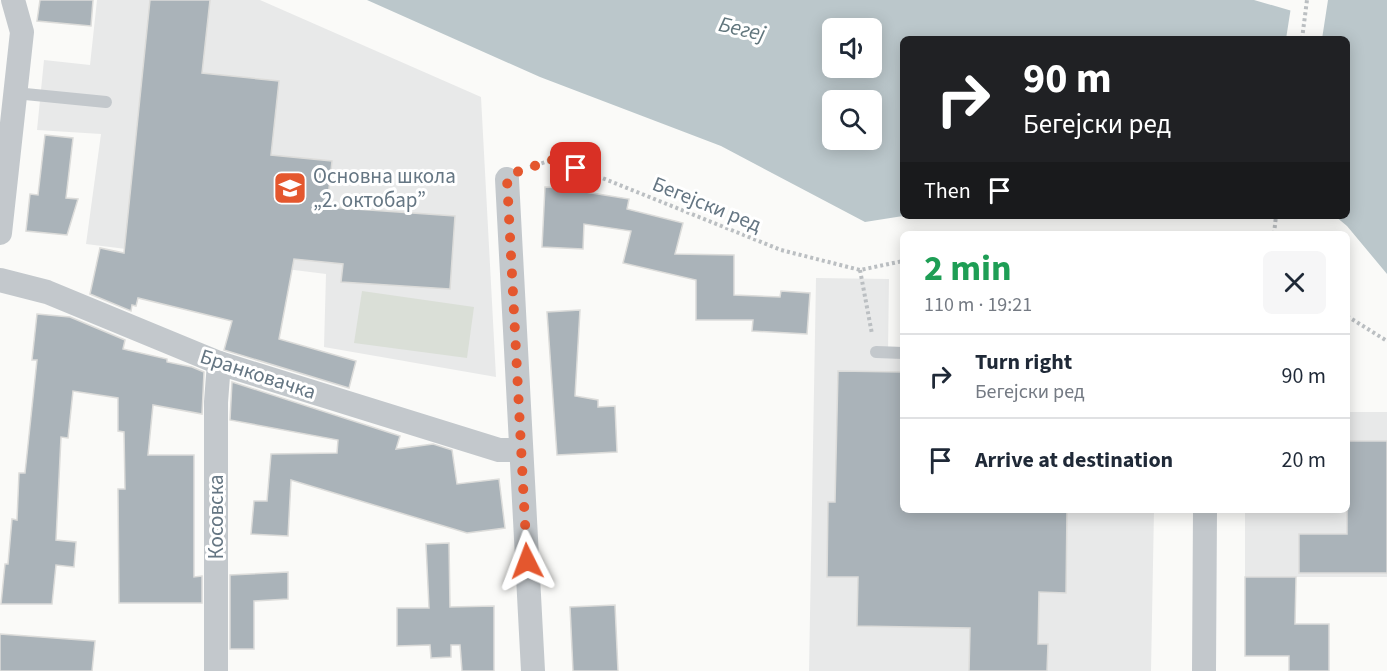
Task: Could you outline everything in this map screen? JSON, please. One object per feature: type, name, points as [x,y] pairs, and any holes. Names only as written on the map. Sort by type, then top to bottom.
[{"type":"street","points":[[0,233],[22,32],[14,1]]},
{"type":"street","points":[[507,179],[533,671]]},
{"type":"street","name":"Бранковачка","points":[[0,280],[47,292],[219,363],[499,450],[520,450]]},
{"type":"street","name":"Косовска","points":[[216,671],[216,402],[219,363]]},
{"type":"street","points":[[1204,671],[1205,513]]},
{"type":"lane","points":[[15,93],[106,102]]},
{"type":"lane","points":[[876,352],[900,352]]},
{"type":"path","points":[[1302,36],[1307,0]]},
{"type":"path","name":"Бегејски ред","points":[[507,179],[514,173],[555,159],[781,250],[860,270],[900,262]]},
{"type":"path","points":[[860,270],[876,352]]},
{"type":"path","points":[[1350,318],[1387,340]]},
{"type":"shaded area","name":"Основна школа „2. октобар”","points":[[97,0],[260,0],[481,97],[496,377],[324,347],[326,274],[86,244],[101,134],[37,130],[44,60],[90,65]]},
{"type":"shaded area","points":[[816,278],[889,279],[888,353],[900,353],[900,513],[1154,513],[1151,671],[809,671]]},
{"type":"shaded area","points":[[362,291],[474,307],[467,358],[354,343]]},
{"type":"shaded area","points":[[1350,412],[1387,412],[1387,577],[1245,577],[1245,513],[1350,513]]},
{"type":"water","name":"Бегеј","points":[[367,0],[1254,0],[1299,13],[1324,0],[1387,0],[1387,274],[1339,219],[1350,219],[1350,36],[900,36],[900,216],[865,222],[721,146],[540,77]]},
{"type":"pier","points":[[1317,0],[1328,0],[1322,36],[1286,36],[1291,7],[1299,10]]},
{"type":"building","points":[[40,0],[93,0],[91,26],[37,21]]},
{"type":"building","points":[[150,0],[210,0],[202,73],[279,81],[271,155],[332,161],[327,207],[455,216],[450,289],[341,282],[343,264],[294,259],[279,339],[356,361],[349,388],[224,350],[232,321],[138,298],[136,306],[132,305],[131,311],[90,294],[100,248],[124,253]]},
{"type":"building","points":[[45,135],[73,138],[66,198],[78,199],[67,235],[26,231],[30,194],[38,195]]},
{"type":"building","points":[[545,187],[586,189],[586,192],[629,199],[627,209],[683,223],[675,254],[734,255],[734,295],[780,297],[781,291],[810,293],[807,334],[752,331],[753,320],[696,320],[696,280],[623,263],[631,231],[584,224],[583,249],[542,247]]},
{"type":"building","points":[[580,310],[575,396],[598,400],[598,407],[615,406],[617,452],[557,455],[547,312]]},
{"type":"building","points":[[37,314],[70,317],[125,340],[123,349],[167,359],[167,362],[204,372],[202,414],[153,405],[148,455],[194,455],[194,577],[202,576],[202,603],[119,603],[118,489],[125,489],[124,432],[118,431],[118,398],[73,391],[68,438],[61,437],[56,540],[76,542],[74,567],[56,565],[52,604],[1,604],[5,564],[8,564],[12,519],[17,520],[19,473],[25,473],[37,360],[32,360]]},
{"type":"building","points":[[838,371],[900,372],[900,513],[1067,513],[1066,593],[1039,592],[1038,644],[1048,644],[1047,671],[969,671],[970,628],[857,626],[858,577],[827,577],[828,502],[835,502]]},
{"type":"building","points":[[232,382],[400,436],[396,449],[433,444],[452,450],[457,484],[499,479],[505,528],[467,533],[291,480],[288,536],[251,534],[254,501],[267,501],[271,454],[337,453],[338,440],[230,420]]},
{"type":"building","points":[[1350,441],[1387,441],[1387,573],[1299,573],[1299,534],[1347,534],[1347,513],[1350,513]]},
{"type":"building","points":[[449,543],[450,607],[494,606],[494,671],[462,671],[460,645],[451,645],[451,657],[431,658],[430,645],[397,646],[397,608],[429,608],[426,544]]},
{"type":"building","points":[[288,572],[288,599],[254,601],[254,649],[230,649],[230,575]]},
{"type":"building","points":[[1245,577],[1296,577],[1295,624],[1329,624],[1329,671],[1289,671],[1289,656],[1245,656]]},
{"type":"building","points":[[615,605],[618,671],[573,671],[570,607]]},
{"type":"building","points":[[0,634],[95,641],[92,671],[0,671]]},
{"type":"place","name":"Основна школа „2. октобар”","points":[[290,188]]},
{"type":"route","points":[[527,561],[507,179],[514,173],[555,159],[576,168]]}]
